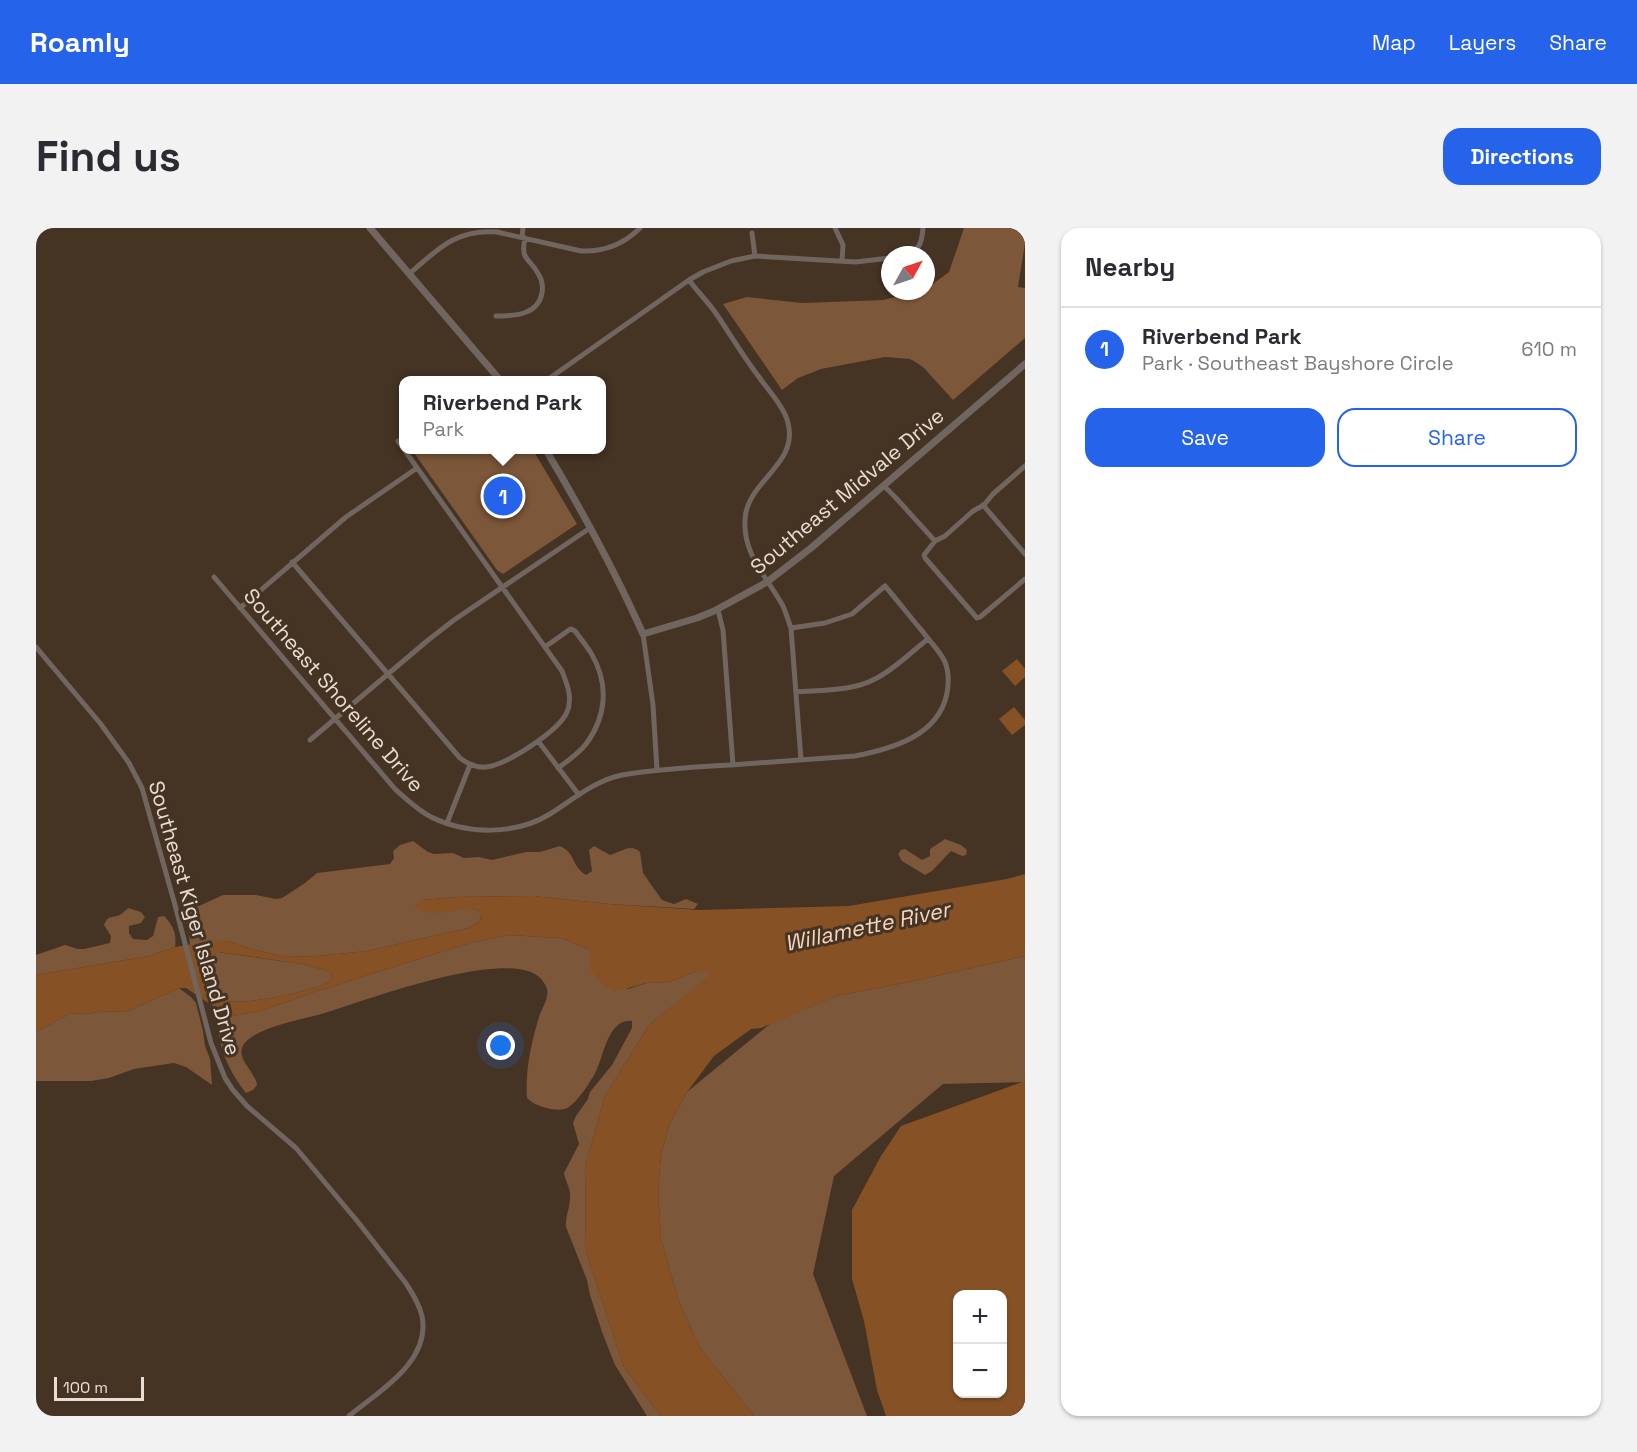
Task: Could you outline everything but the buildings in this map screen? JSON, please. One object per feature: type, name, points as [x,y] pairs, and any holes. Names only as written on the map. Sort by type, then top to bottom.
[{"type":"street","points":[[370,228],[496,376]]},
{"type":"street","points":[[496,316],[523,314],[534,307],[541,297],[540,276],[524,256],[524,228]]},
{"type":"street","points":[[409,274],[442,245],[467,234],[488,231],[581,251],[597,250],[618,244],[634,235],[640,228]]},
{"type":"street","points":[[835,228],[843,245],[842,261]]},
{"type":"street","points":[[919,246],[923,228]]},
{"type":"street","points":[[752,232],[755,256]]},
{"type":"street","points":[[554,376],[689,280],[731,261],[755,256],[842,261],[881,259]]},
{"type":"street","points":[[689,280],[713,310],[776,400],[788,421],[788,440],[783,457],[778,466],[754,491],[746,508],[745,517],[748,548],[754,562],[783,607],[791,628],[801,760]]},
{"type":"street","name":"Southeast Midvale Drive","points":[[643,634],[697,618],[767,582],[811,548],[1025,363]]},
{"type":"street","points":[[292,562],[460,758],[470,765],[486,767],[503,763],[538,741],[561,722],[567,712],[569,698],[569,688],[562,671],[407,454]]},
{"type":"street","points":[[548,454],[591,528],[643,634],[653,705],[657,770]]},
{"type":"street","points":[[1025,466],[983,505],[945,536],[935,541],[924,555],[977,618],[1025,579]]},
{"type":"street","points":[[240,608],[346,517],[417,468]]},
{"type":"street","points":[[884,486],[935,541]]},
{"type":"street","points":[[983,505],[1025,554]]},
{"type":"street","points":[[310,740],[454,620],[591,528]]},
{"type":"street","name":"Southeast Shoreline Drive","points":[[214,577],[395,789],[415,807],[431,817],[469,829],[490,831],[526,825],[607,779],[657,770],[855,756],[878,751],[901,743],[928,727],[945,704],[949,677],[945,662],[885,586],[852,614],[825,623],[791,628]]},
{"type":"street","points":[[718,609],[723,630],[734,765]]},
{"type":"street","points":[[545,647],[569,630],[574,631],[591,653],[600,673],[604,694],[602,713],[596,728],[585,745],[558,768]]},
{"type":"street","points":[[796,692],[850,687],[874,680],[928,639]]},
{"type":"street","name":"Southeast Kiger Island Drive","points":[[36,647],[100,723],[129,763],[142,788],[211,1043],[219,1066],[233,1090],[247,1106],[288,1140],[316,1171],[416,1298],[422,1316],[423,1333],[417,1353],[401,1373],[349,1416]]},
{"type":"street","points":[[538,741],[579,795]]},
{"type":"street","points":[[447,823],[470,765]]},
{"type":"shaded area","points":[[964,228],[1025,228],[1018,287],[1025,288],[1025,338],[953,400],[917,363],[910,359],[885,357],[821,369],[798,378],[782,390],[723,304],[747,297],[802,303],[935,300],[935,282],[949,272]]},
{"type":"shaded area","points":[[415,454],[535,454],[577,524],[503,574],[497,570]]},
{"type":"shaded area","points":[[945,839],[961,845],[967,850],[966,855],[962,856],[951,851],[932,871],[925,875],[902,861],[898,854],[905,849],[922,860],[930,856],[930,849]]},
{"type":"shaded area","points":[[413,841],[434,854],[453,853],[464,858],[479,857],[492,860],[526,852],[540,852],[560,846],[569,852],[578,868],[586,875],[592,871],[589,850],[594,846],[610,855],[633,848],[640,852],[643,873],[662,900],[674,904],[686,899],[698,904],[694,909],[609,904],[533,896],[458,897],[422,900],[471,908],[482,915],[479,922],[468,928],[367,951],[286,957],[228,941],[190,945],[188,925],[181,914],[185,908],[199,906],[223,895],[282,898],[317,873],[390,864],[394,858],[393,851],[400,845]]},
{"type":"shaded area","points":[[128,908],[141,912],[145,917],[141,923],[129,926],[129,933],[133,939],[147,940],[153,936],[158,917],[164,916],[174,930],[175,947],[149,956],[36,975],[36,955],[65,945],[84,949],[110,943],[111,936],[104,925],[105,922],[109,918],[120,915]]},
{"type":"shaded area","points":[[508,935],[561,938],[590,950],[591,957],[628,989],[650,982],[666,983],[697,971],[707,971],[709,977],[649,1025],[605,1096],[585,1167],[586,1252],[624,1367],[661,1416],[647,1416],[615,1365],[602,1332],[587,1280],[566,1227],[570,1194],[564,1173],[579,1144],[573,1123],[590,1092],[612,1065],[632,1028],[632,1021],[618,1025],[613,1031],[588,1085],[574,1103],[561,1110],[541,1106],[527,1098],[531,1047],[547,992],[544,983],[530,972],[506,968],[441,978],[260,1032],[250,1038],[242,1049],[243,1060],[257,1085],[246,1093],[233,1073],[220,1043],[216,1008],[233,1016],[264,1010],[470,943]]},
{"type":"shaded area","points":[[218,952],[302,964],[329,971],[332,977],[318,987],[293,994],[247,1001],[226,1001],[209,991],[202,979],[203,966]]},
{"type":"shaded area","points":[[1025,956],[1025,1082],[943,1084],[834,1176],[813,1274],[867,1416],[754,1416],[700,1348],[678,1299],[661,1239],[658,1191],[661,1155],[670,1123],[687,1092],[771,1023],[836,996]]},
{"type":"shaded area","points":[[179,988],[196,1003],[210,1059],[212,1085],[186,1067],[174,1063],[134,1069],[109,1078],[91,1081],[36,1081],[36,1032],[71,1013],[126,1012]]},
{"type":"water","points":[[1017,659],[1025,669],[1025,677],[1015,686],[1002,671]]},
{"type":"water","points":[[1014,707],[1025,720],[1025,725],[1012,735],[999,719]]},
{"type":"water","name":"Willamette River","points":[[1025,874],[1025,956],[836,996],[761,1028],[751,1029],[714,1056],[687,1092],[670,1123],[661,1155],[658,1192],[661,1239],[678,1299],[700,1348],[754,1416],[661,1416],[624,1367],[586,1252],[585,1167],[605,1096],[649,1025],[708,977],[707,972],[697,971],[666,983],[650,982],[614,992],[598,980],[590,968],[590,950],[561,938],[508,935],[470,943],[264,1010],[233,1016],[216,1008],[186,988],[179,988],[126,1012],[71,1013],[36,1032],[36,975],[149,956],[175,947],[204,942],[228,941],[286,957],[367,951],[468,928],[479,922],[482,916],[471,908],[441,913],[420,911],[415,907],[422,900],[533,896],[699,910],[849,906]],"holes":[[[219,952],[302,964],[329,971],[332,977],[327,983],[318,987],[277,997],[235,1002],[220,999],[209,991],[201,972],[207,959]]]},
{"type":"water","points":[[1025,1081],[1025,1416],[886,1416],[877,1390],[864,1321],[852,1279],[852,1210],[881,1156],[901,1126]]},
{"type":"place","name":"Riverbend Park","points":[[503,496]]}]
